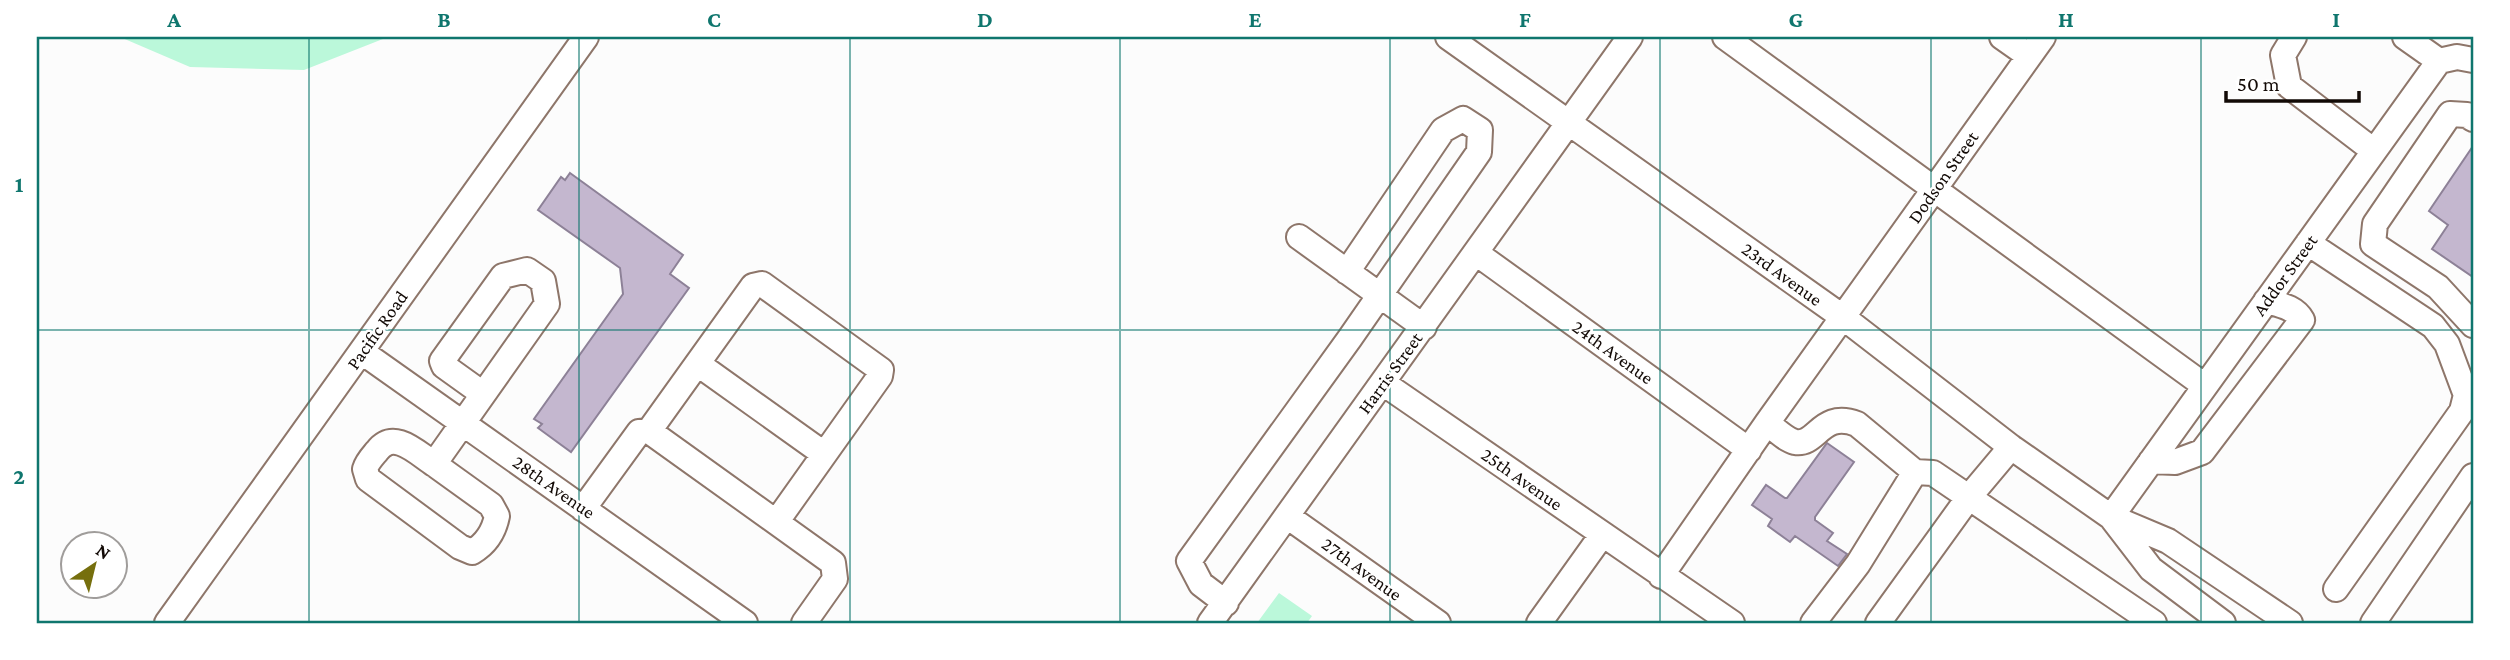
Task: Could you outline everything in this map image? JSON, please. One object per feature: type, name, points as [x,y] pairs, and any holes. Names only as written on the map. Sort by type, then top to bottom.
[{"type":"street","name":"Pacific Road","points":[[167,623],[586,37]]},
{"type":"street","name":"23rd Avenue","points":[[1448,37],[1844,318],[2011,447],[2111,517],[2168,541],[2290,623]]},
{"type":"street","name":"Harris Street","points":[[1210,623],[1630,37]]},
{"type":"street","points":[[1725,37],[2205,386]]},
{"type":"street","points":[[2002,37],[2036,46]]},
{"type":"street","points":[[2294,37],[2283,55],[2289,86],[2374,151]]},
{"type":"street","points":[[2405,37],[2439,61],[2457,57],[2473,60]]},
{"type":"street","name":"Dodson Street","points":[[1661,576],[2036,46]]},
{"type":"street","name":"Addor Street","points":[[2111,517],[2439,61]]},
{"type":"street","points":[[2473,119],[2467,115],[2450,114],[2375,224],[2373,244],[2438,287],[2473,325]]},
{"type":"street","points":[[1226,603],[1201,584],[1189,561],[1479,152],[1480,130],[1463,119],[1443,130],[1348,272]]},
{"type":"street","points":[[1299,237],[1424,327]]},
{"type":"street","points":[[2308,243],[2432,326],[2447,344],[2466,395],[2462,411],[2336,589]]},
{"type":"street","name":"24th Avenue","points":[[1476,253],[1749,450]]},
{"type":"street","points":[[434,464],[547,304],[545,284],[527,270],[503,276],[442,360],[444,366],[483,394]]},
{"type":"street","points":[[583,509],[639,432],[649,430],[753,286],[762,284],[881,370],[880,376],[777,521]]},
{"type":"street","points":[[2151,461],[2175,462],[2202,452],[2302,320],[2301,316],[2288,307],[2266,301]]},
{"type":"street","name":"28th Avenue","points":[[362,352],[745,623]]},
{"type":"street","points":[[698,364],[824,454]]},
{"type":"street","name":"25th Avenue","points":[[1383,383],[1732,623]]},
{"type":"street","points":[[1767,423],[1794,442],[1803,442],[1824,425],[1836,421],[1848,421],[1857,425],[1915,472],[1933,473],[2154,623]]},
{"type":"street","points":[[649,430],[833,563],[835,579],[804,623]]},
{"type":"street","points":[[393,440],[405,444],[434,464],[491,505],[497,516],[494,529],[481,547],[472,552],[460,547],[368,479],[365,469],[383,443],[393,440]]},
{"type":"street","points":[[1878,623],[1969,497],[2011,447]]},
{"type":"street","points":[[1813,623],[1858,564],[1915,472]]},
{"type":"street","points":[[2372,623],[2473,476]]},
{"type":"street","name":"27th Avenue","points":[[1287,516],[1438,623]]},
{"type":"street","name":"23rd Avenue","points":[[2111,517],[2151,569],[2223,623]]},
{"type":"street","points":[[1539,623],[1602,535]]},
{"type":"green space","points":[[120,37],[388,37],[304,70],[190,67]]},
{"type":"green space","points":[[1279,593],[1312,616],[1307,623],[1257,623]]},
{"type":"building","points":[[2473,146],[2473,277],[2432,249],[2448,225],[2429,211]]},
{"type":"building","points":[[570,173],[683,255],[670,274],[689,288],[571,452],[538,428],[542,424],[534,419],[623,294],[620,268],[538,210],[561,177],[565,180]]},
{"type":"building","points":[[1827,443],[1854,462],[1815,517],[1815,520],[1833,533],[1827,541],[1847,554],[1838,566],[1795,536],[1790,542],[1768,526],[1772,519],[1752,505],[1766,485],[1787,498]]}]
